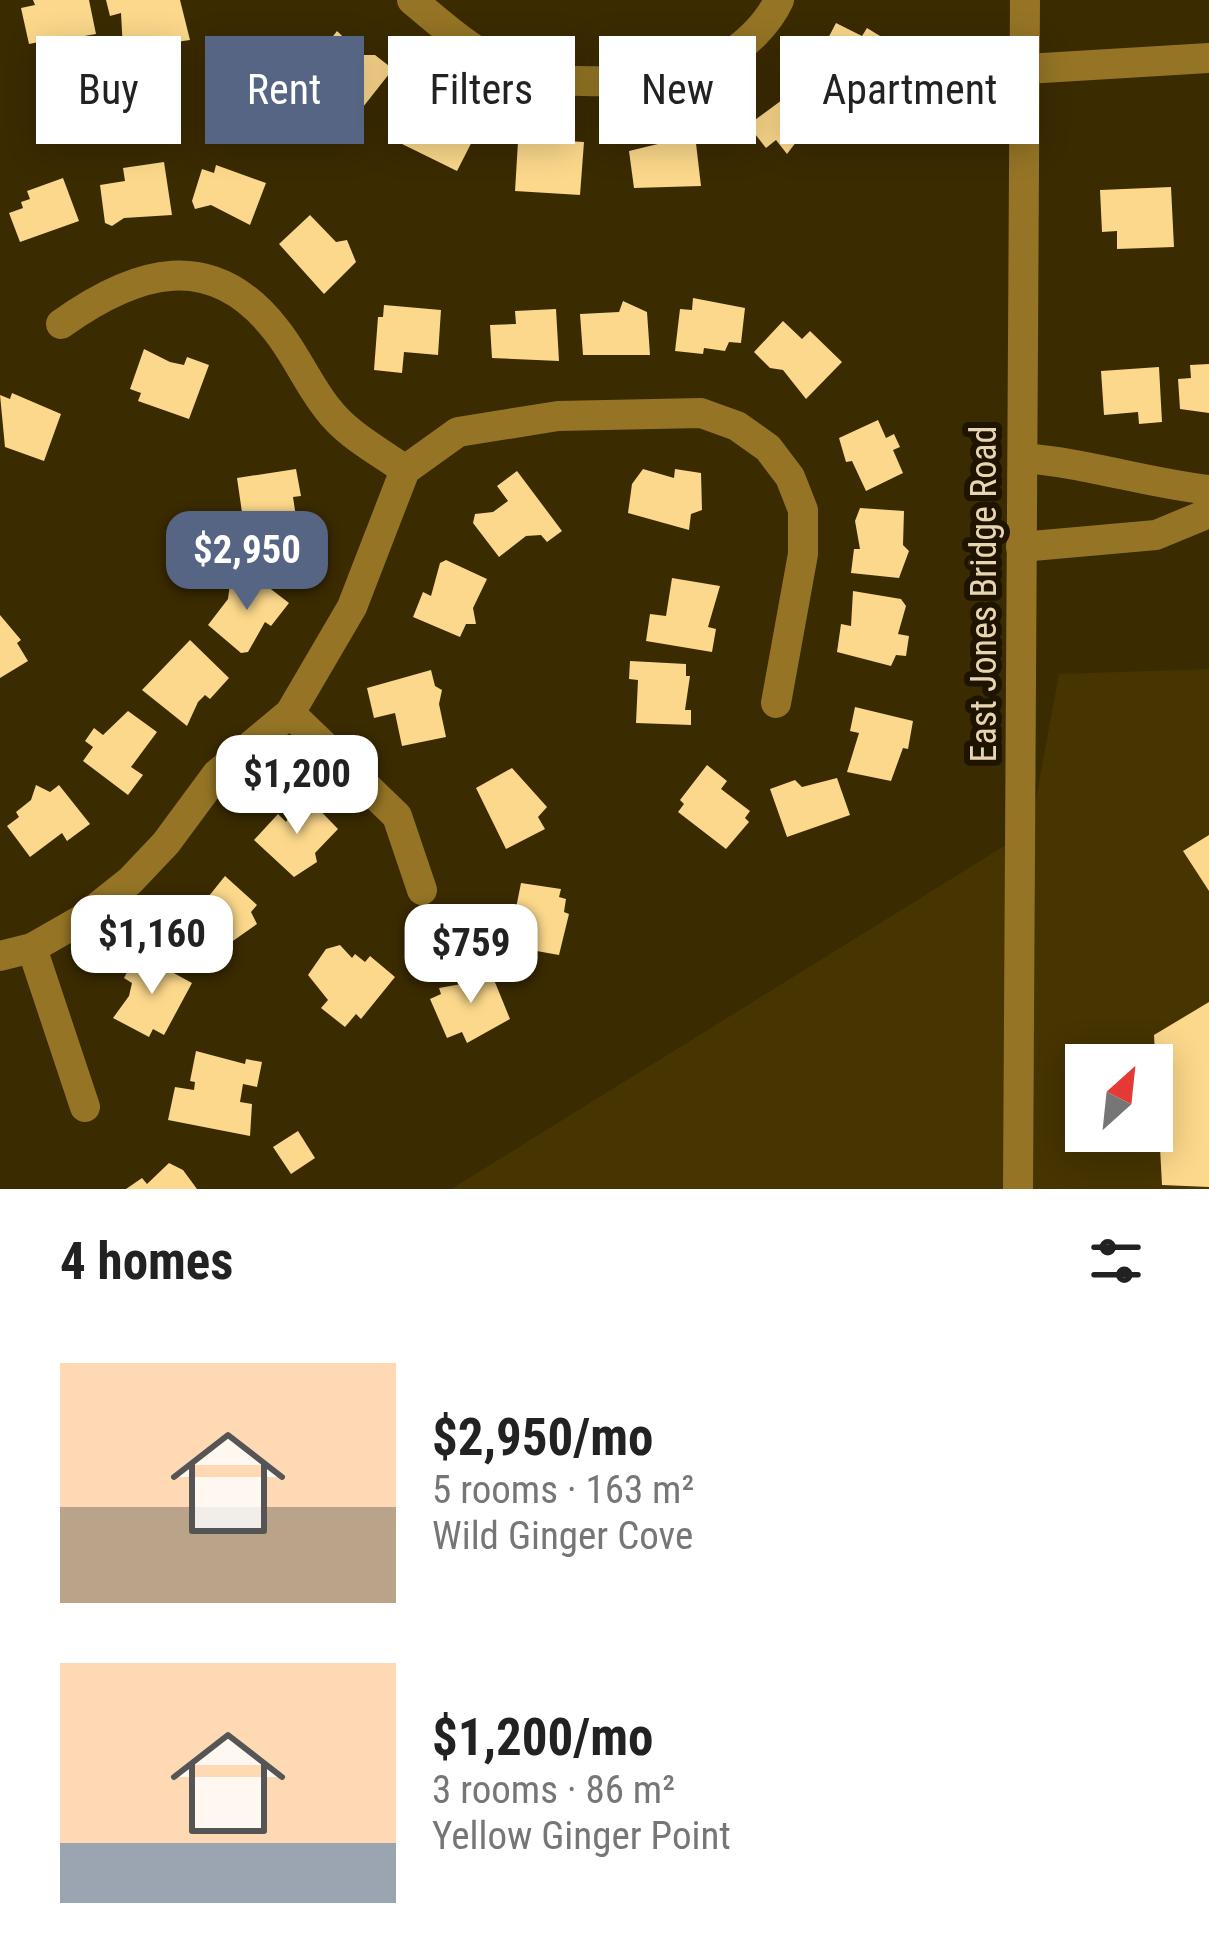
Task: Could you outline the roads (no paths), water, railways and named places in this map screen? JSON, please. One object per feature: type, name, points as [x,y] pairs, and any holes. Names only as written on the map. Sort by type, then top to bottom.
[{"type":"street","points":[[412,0],[472,48],[512,71],[560,81],[681,72],[718,62],[745,43],[778,0]]},
{"type":"street","name":"East Jones Bridge Road","points":[[1025,0],[1026,36]]},
{"type":"street","points":[[1039,68],[1209,58]]},
{"type":"street","name":"East Jones Bridge Road","points":[[1018,1189],[1026,144]]},
{"type":"street","points":[[61,324],[105,293],[136,279],[200,276],[212,281],[255,307],[278,331],[328,410],[348,432],[405,470]]},
{"type":"street","points":[[0,956],[32,948],[81,920],[130,881],[166,843],[217,773],[290,712],[352,607],[405,470],[458,432],[495,422],[701,413],[737,426],[768,448],[790,477],[802,509],[803,554],[776,703]]},
{"type":"street","points":[[1024,458],[1069,462],[1157,485],[1209,490]]},
{"type":"street","points":[[1021,547],[1156,535],[1209,513]]},
{"type":"street","points":[[290,712],[397,816],[422,890]]},
{"type":"street","points":[[32,948],[85,1106]]}]
